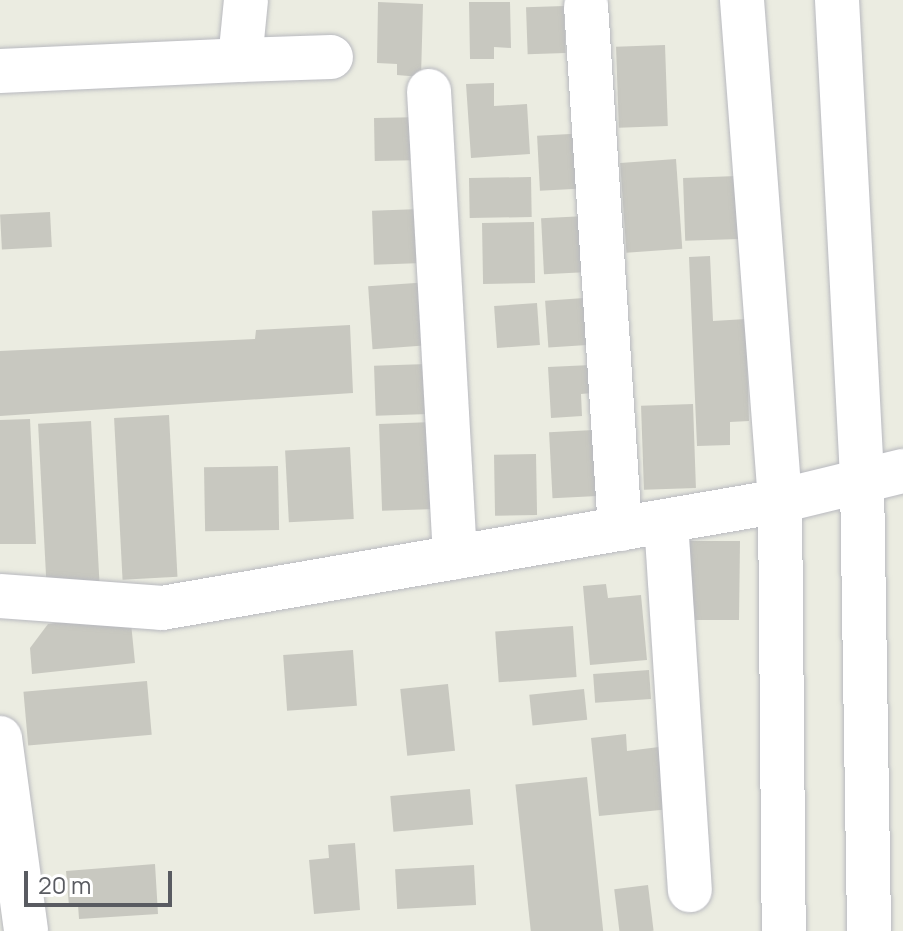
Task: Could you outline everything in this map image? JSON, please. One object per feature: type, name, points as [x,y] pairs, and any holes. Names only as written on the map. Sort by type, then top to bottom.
[{"type":"street","points":[[240,60],[246,0]]},
{"type":"street","points":[[742,0],[780,501],[784,931]]},
{"type":"street","points":[[837,0],[883,475],[869,931]]},
{"type":"street","points":[[586,6],[620,529]]},
{"type":"street","points":[[0,71],[331,57]]},
{"type":"street","points":[[429,91],[455,557]]},
{"type":"street","points":[[0,596],[162,608],[780,501],[883,475]]},
{"type":"street","points":[[666,521],[690,890]]},
{"type":"street","points":[[0,738],[6,831],[26,931]]},
{"type":"building","points":[[378,2],[423,4],[421,77],[397,75],[397,64],[377,63]]},
{"type":"building","points":[[469,2],[510,2],[511,48],[494,47],[494,59],[470,59]]},
{"type":"building","points":[[564,6],[566,53],[528,54],[526,7]]},
{"type":"building","points":[[665,45],[668,126],[619,128],[616,47]]},
{"type":"building","points":[[494,83],[494,106],[527,104],[530,154],[471,158],[466,84]]},
{"type":"building","points":[[426,117],[427,160],[375,161],[374,118]]},
{"type":"building","points":[[589,133],[592,188],[540,191],[537,136]]},
{"type":"building","points":[[676,159],[682,249],[626,253],[620,163]]},
{"type":"building","points":[[737,176],[739,239],[685,241],[683,178]]},
{"type":"building","points":[[531,177],[532,217],[470,218],[469,178]]},
{"type":"building","points":[[421,209],[423,263],[374,265],[372,211]]},
{"type":"building","points":[[50,212],[52,247],[2,250],[0,215]]},
{"type":"building","points":[[586,216],[589,272],[544,274],[541,218]]},
{"type":"building","points":[[534,222],[535,283],[483,284],[482,223]]},
{"type":"building","points":[[710,256],[713,321],[746,319],[749,421],[730,422],[730,445],[697,446],[689,257]]},
{"type":"building","points":[[430,282],[434,345],[373,349],[368,286]]},
{"type":"building","points":[[584,298],[587,345],[548,348],[545,301]]},
{"type":"building","points":[[537,303],[540,345],[497,348],[494,306]]},
{"type":"building","points":[[350,325],[353,393],[0,416],[0,351],[255,339],[256,330]]},
{"type":"building","points":[[427,364],[429,414],[376,416],[374,366]]},
{"type":"building","points":[[591,365],[592,393],[581,394],[582,416],[551,418],[548,367]]},
{"type":"building","points":[[693,404],[696,488],[644,490],[641,406]]},
{"type":"building","points":[[169,415],[177,577],[123,580],[114,418]]},
{"type":"building","points":[[30,419],[36,544],[0,544],[0,420]]},
{"type":"building","points":[[91,421],[99,582],[46,585],[38,424]]},
{"type":"building","points":[[433,422],[436,509],[382,511],[379,424]]},
{"type":"building","points":[[594,430],[597,496],[553,498],[549,432]]},
{"type":"building","points":[[350,447],[354,519],[289,522],[285,450]]},
{"type":"building","points":[[536,454],[537,515],[495,516],[494,455]]},
{"type":"building","points":[[278,466],[279,530],[205,531],[204,467]]},
{"type":"building","points":[[687,541],[740,541],[739,620],[694,620]]},
{"type":"building","points":[[606,584],[608,598],[641,595],[647,660],[590,665],[583,586]]},
{"type":"building","points":[[130,613],[135,663],[32,674],[30,648],[48,624]]},
{"type":"building","points":[[573,626],[577,677],[499,682],[495,631]]},
{"type":"building","points":[[353,650],[357,706],[287,711],[283,655]]},
{"type":"building","points":[[649,670],[651,699],[595,703],[593,674]]},
{"type":"building","points":[[147,681],[152,735],[28,746],[23,692]]},
{"type":"building","points":[[448,684],[455,751],[407,756],[400,689]]},
{"type":"building","points":[[584,689],[587,720],[533,726],[529,695]]},
{"type":"building","points":[[626,734],[627,751],[675,745],[681,808],[599,816],[591,738]]},
{"type":"building","points":[[587,777],[603,931],[531,931],[515,785]]},
{"type":"building","points":[[470,789],[473,825],[393,832],[390,796]]},
{"type":"building","points":[[355,843],[360,910],[314,914],[309,860],[329,858],[328,845]]},
{"type":"building","points":[[155,864],[158,914],[79,919],[78,905],[69,906],[66,871]]},
{"type":"building","points":[[474,865],[476,905],[397,909],[395,869]]},
{"type":"building","points":[[648,885],[654,931],[619,931],[614,889]]}]
